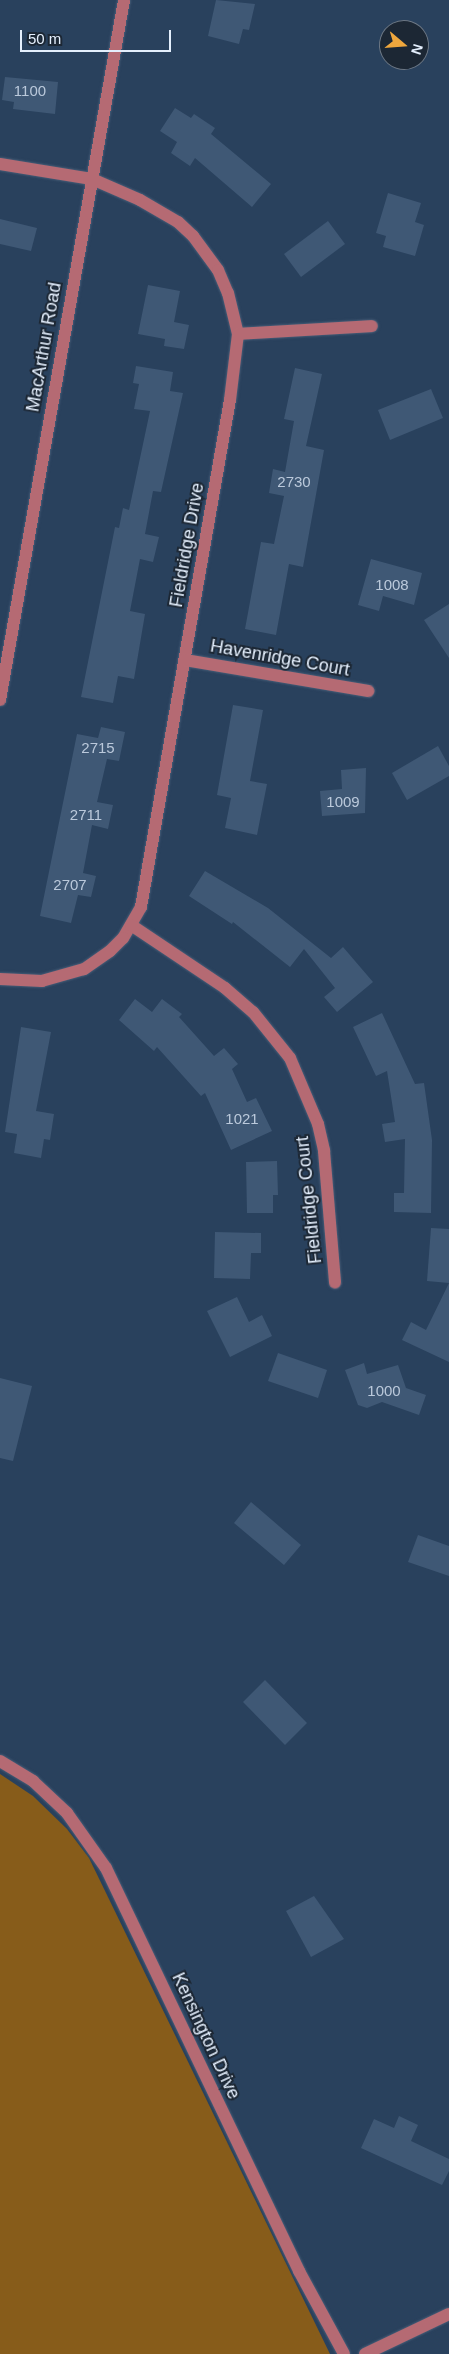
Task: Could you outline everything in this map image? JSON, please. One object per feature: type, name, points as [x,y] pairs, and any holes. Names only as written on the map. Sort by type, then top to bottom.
[{"type":"street","name":"MacArthur Road","points":[[0,700],[124,0]]},
{"type":"street","name":"Fieldridge Drive","points":[[0,164],[92,179],[158,210],[193,236],[218,270],[228,293],[238,334],[230,400],[145,894],[131,925],[110,951],[84,969],[42,982],[0,979]]},
{"type":"street","points":[[238,334],[372,326]]},
{"type":"street","name":"Havenridge Court","points":[[186,660],[368,691]]},
{"type":"street","name":"Fieldridge Court","points":[[131,925],[225,988],[253,1012],[290,1058],[318,1124],[324,1151],[335,1283]]},
{"type":"street","name":"Kensington Drive","points":[[0,1761],[33,1781],[67,1813],[106,1868],[298,2271],[344,2354]]},
{"type":"street","points":[[365,2354],[449,2314]]},
{"type":"shaded area","points":[[0,1774],[33,1796],[67,1829],[89,1858],[330,2354],[0,2354]]},
{"type":"building","points":[[216,0],[255,4],[249,30],[243,29],[239,44],[208,36]]},
{"type":"building","points":[[5,77],[58,82],[55,114],[13,109],[14,102],[2,100]]},
{"type":"building","points":[[175,108],[191,118],[194,114],[215,128],[211,134],[271,184],[252,207],[195,158],[190,166],[171,153],[177,142],[160,131]]},
{"type":"building","points":[[388,193],[421,203],[415,222],[424,225],[415,256],[383,247],[386,236],[376,233]]},
{"type":"building","points":[[0,219],[37,228],[31,251],[0,244]]},
{"type":"building","points":[[328,221],[345,244],[301,277],[284,254]]},
{"type":"building","points":[[148,285],[180,291],[174,322],[189,325],[184,349],[164,346],[165,339],[138,334]]},
{"type":"building","points":[[136,366],[173,372],[170,391],[183,393],[161,492],[153,491],[145,534],[159,537],[153,562],[140,559],[130,611],[145,614],[134,679],[118,676],[113,703],[81,697],[115,527],[119,528],[123,508],[129,510],[150,411],[134,409],[139,384],[133,383]]},
{"type":"building","points":[[295,368],[322,374],[306,446],[324,450],[303,567],[289,564],[276,635],[245,629],[261,542],[274,544],[284,496],[269,493],[273,469],[285,472],[294,421],[284,419]]},
{"type":"building","points":[[431,389],[443,418],[390,440],[378,410]]},
{"type":"building","points":[[371,559],[422,573],[414,605],[383,596],[379,611],[358,605]]},
{"type":"building","points":[[449,604],[449,658],[424,620]]},
{"type":"building","points":[[233,705],[263,710],[250,781],[267,784],[257,835],[225,828],[231,798],[217,795]]},
{"type":"building","points":[[101,727],[125,732],[119,761],[107,759],[97,802],[113,805],[108,829],[92,825],[83,873],[96,876],[91,897],[78,895],[71,923],[40,916],[77,734],[98,738]]},
{"type":"building","points":[[438,746],[449,766],[449,776],[407,800],[392,773]]},
{"type":"building","points":[[366,768],[365,813],[322,816],[320,791],[342,789],[341,770]]},
{"type":"building","points":[[205,871],[268,908],[331,958],[343,947],[373,982],[337,1012],[324,997],[335,988],[304,949],[290,967],[233,922],[232,924],[189,896]]},
{"type":"building","points":[[135,999],[152,1012],[162,999],[182,1014],[179,1017],[214,1056],[224,1048],[238,1064],[232,1069],[247,1102],[256,1098],[272,1131],[231,1150],[205,1093],[201,1096],[157,1047],[154,1051],[119,1020]]},
{"type":"building","points":[[382,1013],[415,1084],[424,1083],[432,1140],[431,1213],[394,1212],[394,1193],[404,1193],[405,1139],[385,1142],[382,1124],[395,1122],[387,1071],[376,1076],[353,1027]]},
{"type":"building","points":[[21,1027],[51,1032],[36,1111],[54,1114],[50,1140],[44,1139],[41,1158],[14,1153],[17,1134],[5,1132]]},
{"type":"building","points":[[277,1161],[278,1195],[273,1195],[273,1213],[247,1213],[246,1162]]},
{"type":"building","points":[[431,1228],[449,1229],[449,1283],[427,1281]]},
{"type":"building","points":[[215,1232],[261,1233],[261,1253],[251,1253],[250,1279],[214,1278]]},
{"type":"building","points":[[449,1283],[449,1362],[402,1340],[411,1322],[426,1330]]},
{"type":"building","points":[[237,1297],[249,1322],[262,1315],[272,1336],[230,1357],[207,1311]]},
{"type":"building","points":[[278,1353],[327,1370],[318,1398],[268,1381]]},
{"type":"building","points":[[364,1363],[367,1374],[398,1365],[406,1388],[426,1395],[419,1415],[382,1402],[367,1408],[358,1405],[345,1370]]},
{"type":"building","points":[[0,1378],[32,1386],[13,1461],[0,1458]]},
{"type":"building","points":[[251,1502],[301,1545],[284,1565],[234,1523]]},
{"type":"building","points":[[418,1535],[449,1546],[449,1576],[408,1562]]},
{"type":"building","points":[[265,1680],[307,1723],[285,1745],[243,1702]]},
{"type":"building","points":[[314,1896],[344,1939],[311,1957],[286,1911]]},
{"type":"building","points":[[399,2116],[418,2125],[411,2141],[449,2159],[449,2171],[442,2185],[361,2148],[374,2119],[394,2128]]}]
